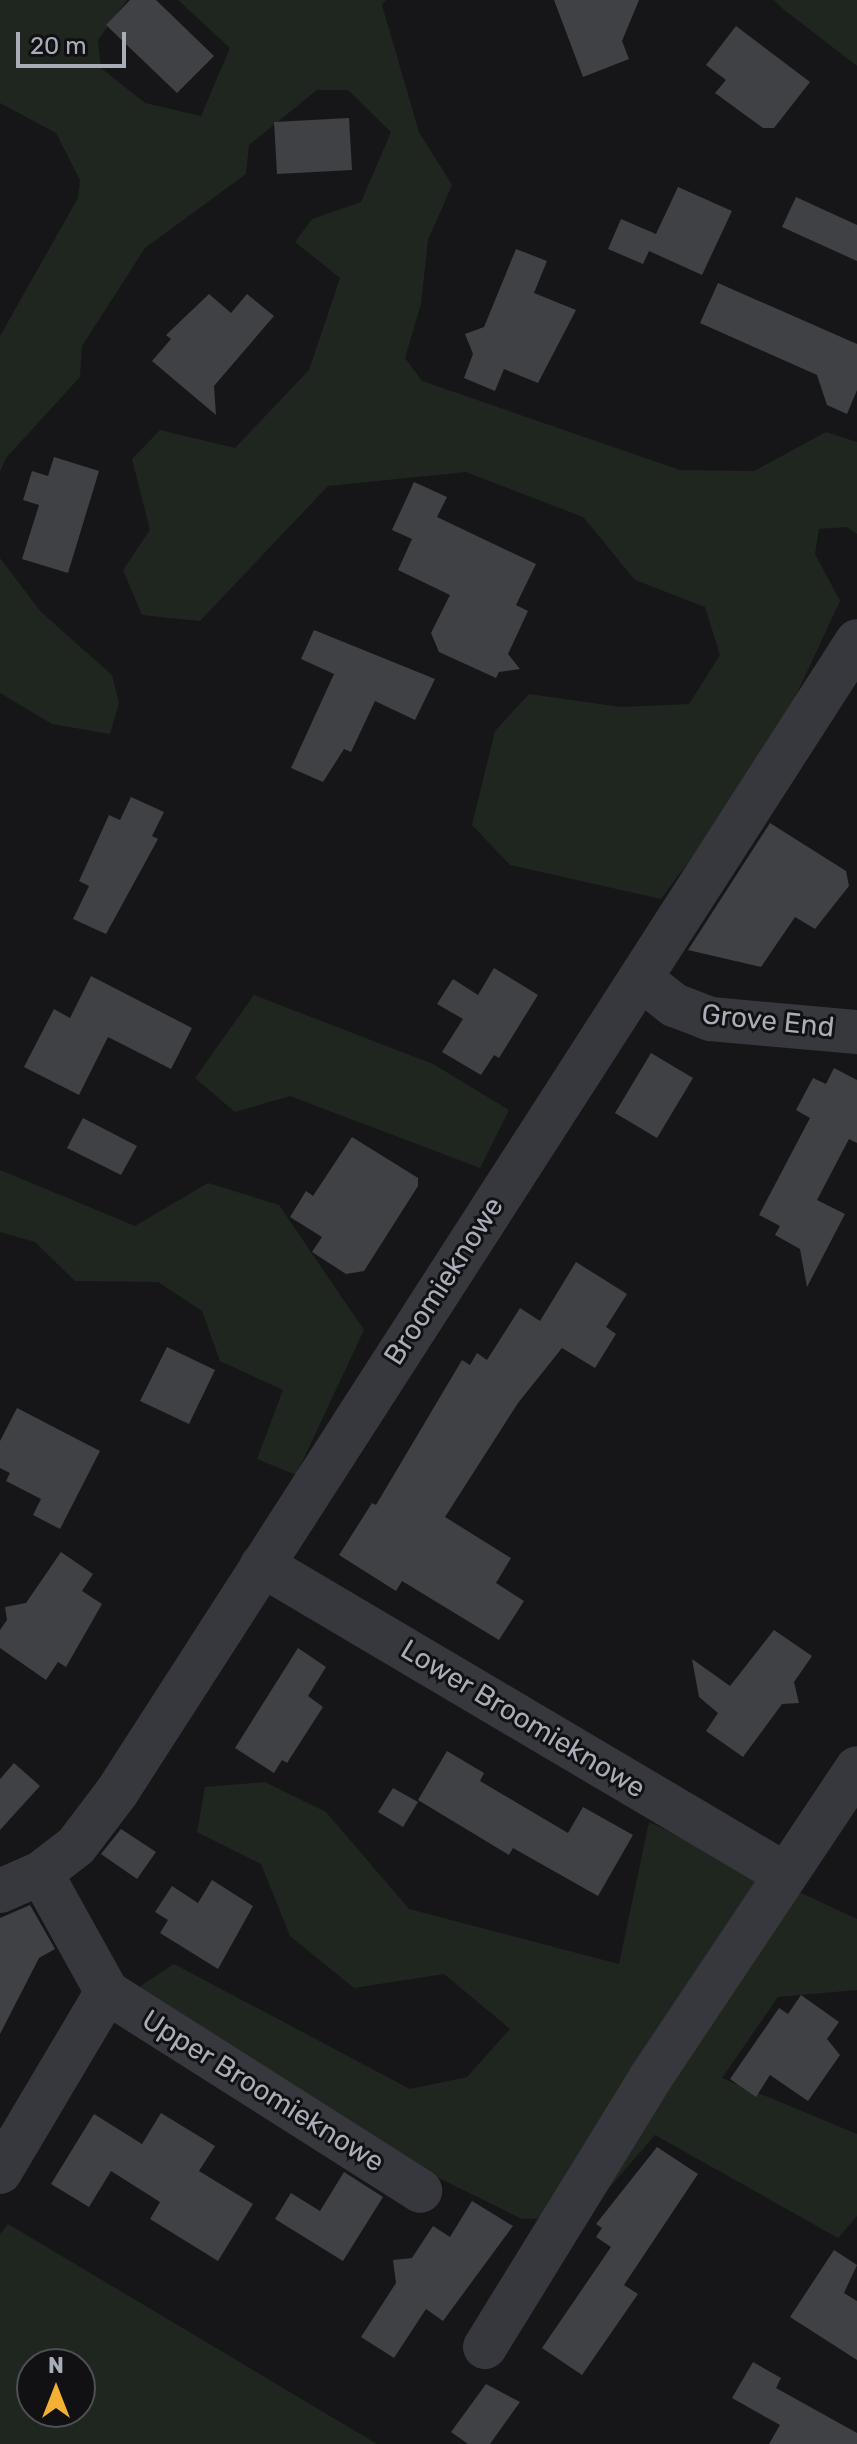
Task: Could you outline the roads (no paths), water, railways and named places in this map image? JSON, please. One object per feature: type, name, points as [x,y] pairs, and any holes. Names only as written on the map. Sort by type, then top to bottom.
[{"type":"street","name":"Broomieknowe","points":[[0,1891],[41,1873],[92,1829],[857,641]]},
{"type":"street","name":"Grove End","points":[[641,979],[674,1005],[710,1019],[817,1024],[857,1032]]},
{"type":"street","name":"Lower Broomieknowe","points":[[262,1565],[783,1873]]},
{"type":"street","points":[[485,2347],[783,1873],[857,1768]]},
{"type":"street","name":"Upper Broomieknowe","points":[[41,1873],[107,1992],[420,2191]]},
{"type":"street","points":[[0,2172],[107,1992]]}]
